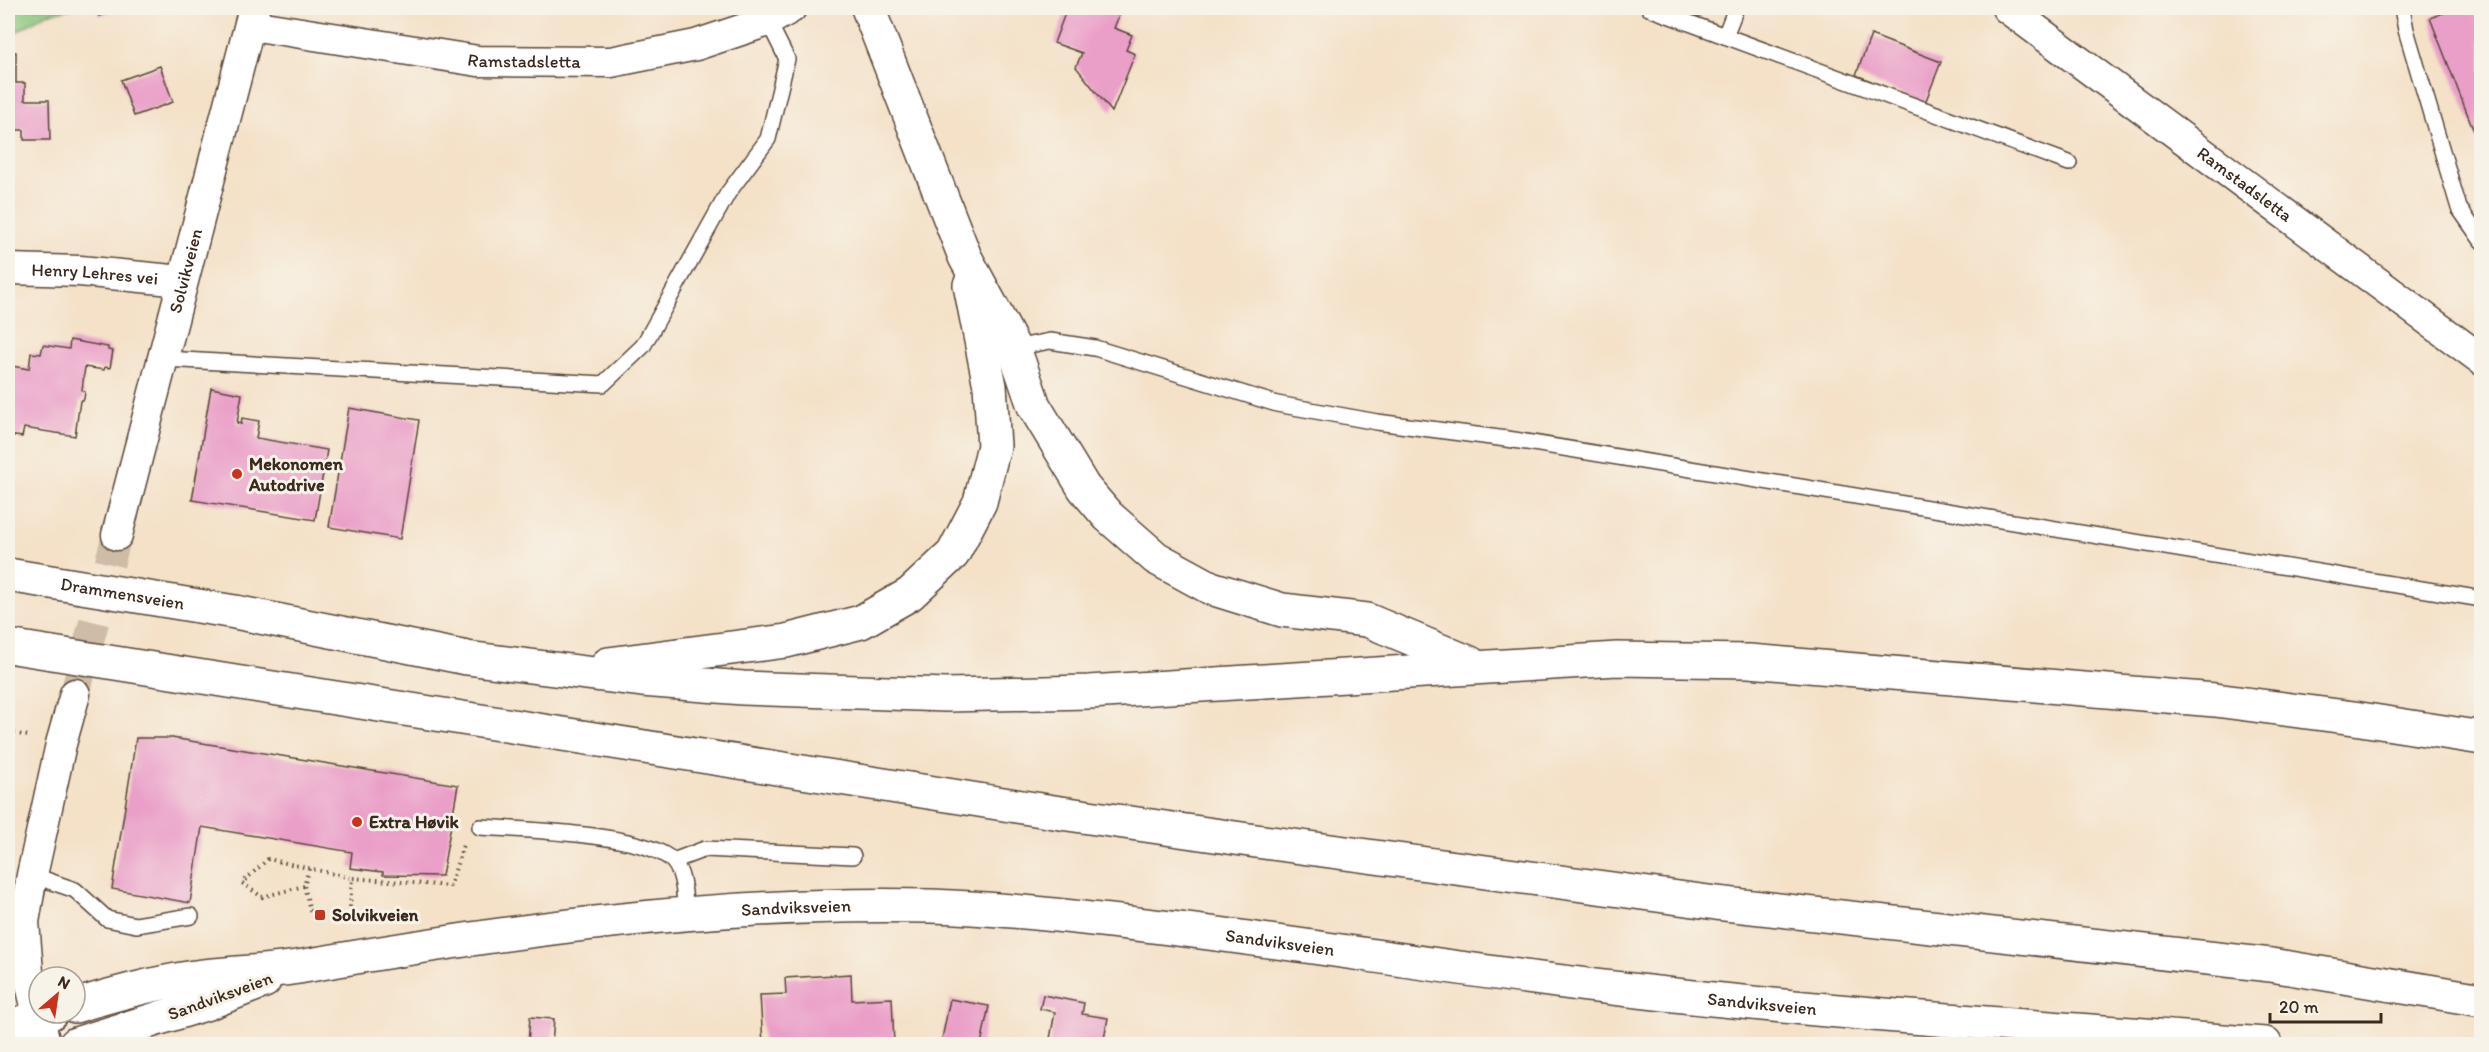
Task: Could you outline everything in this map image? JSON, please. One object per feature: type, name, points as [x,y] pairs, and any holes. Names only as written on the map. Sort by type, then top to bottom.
[{"type":"main road","points":[[867,8],[965,257],[1014,348],[1034,406],[1084,488],[1115,524],[1156,558],[1211,588],[1247,602],[1308,615],[1367,620],[1477,666]]},
{"type":"main road","points":[[565,670],[786,641],[861,622],[910,594],[953,554],[980,502],[994,446],[990,386],[965,257]]},
{"type":"main road","name":"Drammensveien","points":[[8,575],[235,612],[467,658],[565,670]]},
{"type":"main road","points":[[8,646],[1030,808],[1256,841],[1716,903],[2271,965],[2481,1000]]},
{"type":"main road","points":[[565,670],[642,680],[742,688],[947,695],[1089,692],[1617,659],[1749,661],[2215,700],[2354,718],[2481,738]]},
{"type":"main road","name":"Sandviksveien","points":[[87,1003],[200,976],[296,968],[466,939],[686,914],[855,906],[937,906],[1022,912],[1204,932],[1543,980],[1698,998],[2130,1039],[2265,1044]]},
{"type":"main road","name":"Sandviksveien","points":[[76,1044],[208,1003],[296,968]]},
{"type":"street","name":"Ramstadsletta","points":[[2007,8],[2481,360]]},
{"type":"street","name":"Ramstadsletta","points":[[253,16],[478,61],[611,62],[696,45],[779,14]]},
{"type":"street","name":"Solvikveien","points":[[117,535],[165,359],[182,281],[253,16]]},
{"type":"street","name":"Henry Lehres vei","points":[[8,269],[80,271],[182,281]]},
{"type":"street","points":[[27,965],[24,922],[32,875],[61,744],[75,694]]},
{"type":"lane","points":[[1649,8],[2069,164]]},
{"type":"lane","points":[[1725,36],[1736,8]]},
{"type":"lane","points":[[2402,8],[2406,30],[2459,208],[2481,241]]},
{"type":"lane","points":[[165,359],[603,384],[643,346],[728,193],[768,139],[787,59],[779,14]]},
{"type":"lane","points":[[1014,348],[1050,340],[1095,348],[1277,404],[1366,420],[1514,440],[2481,598]]},
{"type":"lane","points":[[480,826],[598,838],[648,846],[673,861],[683,879],[686,914]]},
{"type":"lane","points":[[673,861],[705,849],[853,856]]},
{"type":"lane","points":[[32,875],[75,890],[107,919],[136,925],[191,916]]},
{"type":"path","points":[[304,886],[262,897],[242,883],[268,859],[352,878],[450,886],[467,835],[480,826]]},
{"type":"path","points":[[309,869],[304,886],[311,914]]},
{"type":"path","points":[[350,907],[352,878]]},
{"type":"green space","points":[[8,8],[74,8],[46,14],[8,37]]},
{"type":"building","points":[[96,8],[121,8],[99,16]]},
{"type":"building","points":[[1067,8],[1122,8],[1114,28],[1132,35],[1126,50],[1135,54],[1112,112],[1076,67],[1082,53],[1054,43]]},
{"type":"building","points":[[1681,8],[1703,8],[1700,15]]},
{"type":"building","points":[[2456,8],[2482,8],[2481,149],[2430,18]]},
{"type":"building","points":[[1871,35],[1941,62],[1925,103],[1856,75]]},
{"type":"building","points":[[8,52],[16,52],[16,83],[25,83],[25,100],[49,100],[50,140],[24,140],[24,130],[8,130]]},
{"type":"building","points":[[160,66],[173,102],[134,116],[121,80]]},
{"type":"building","points":[[70,340],[108,347],[108,350],[113,351],[110,368],[105,367],[104,370],[85,367],[82,390],[85,392],[84,399],[80,401],[75,436],[24,428],[22,437],[8,435],[8,392],[12,366],[29,369],[31,353],[41,354],[43,345],[69,349]]},
{"type":"building","points":[[211,388],[242,394],[237,423],[241,424],[242,418],[259,421],[256,438],[327,450],[315,520],[192,500]]},
{"type":"building","points":[[349,408],[419,420],[400,539],[329,527]]},
{"type":"building","points":[[136,738],[172,738],[458,785],[442,876],[383,875],[383,872],[350,868],[352,852],[202,827],[190,903],[112,889]]},
{"type":"building","points":[[851,974],[852,1000],[892,998],[894,1044],[763,1044],[760,995],[786,994],[785,978]]},
{"type":"building","points":[[1043,995],[1084,1003],[1082,1014],[1108,1018],[1103,1044],[1049,1044],[1055,1012],[1040,1009]]},
{"type":"building","points":[[950,999],[989,1006],[981,1044],[941,1044]]},
{"type":"building","points":[[530,1017],[554,1019],[552,1044],[528,1044]]},
{"type":"tunnel","points":[[75,694],[117,535]]},
{"type":"place","name":"Mekonomen Autodrive","points":[[237,474]]},
{"type":"place","name":"Extra Høvik","points":[[357,822]]},
{"type":"place","name":"Solvikveien","points":[[320,915]]}]
